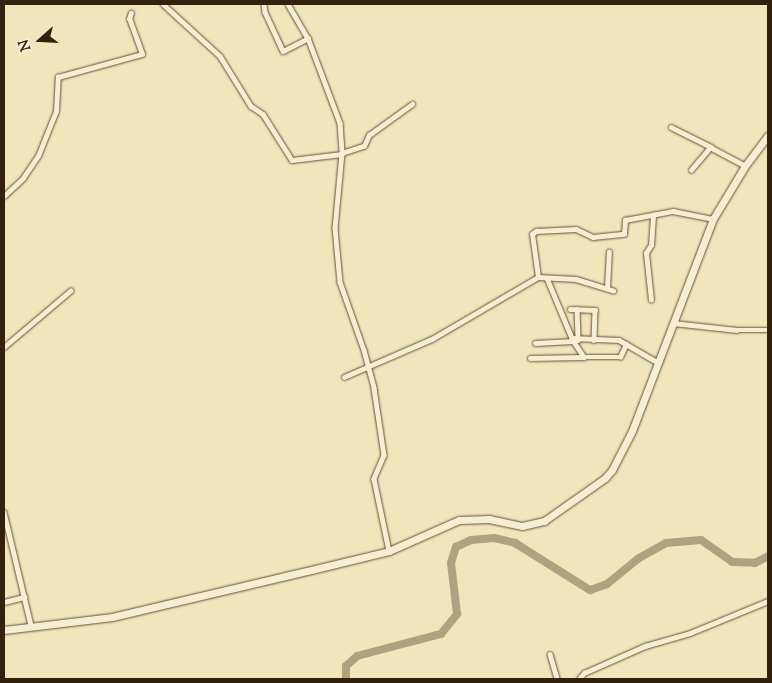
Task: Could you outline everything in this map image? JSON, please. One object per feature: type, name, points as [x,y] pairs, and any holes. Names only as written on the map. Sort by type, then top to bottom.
[{"type":"street","points":[[163,4],[220,56],[251,106],[263,114],[292,160],[342,153],[364,146],[369,135],[412,104]]},
{"type":"street","points":[[264,4],[264,12],[283,51],[308,38]]},
{"type":"street","points":[[288,4],[308,38],[340,123],[342,153],[335,228],[340,282],[369,365],[384,455],[374,479],[389,551]]},
{"type":"street","points":[[4,196],[27,173],[38,156],[56,111],[57,78],[142,54],[129,19],[131,13]]},
{"type":"street","points":[[671,127],[704,140],[711,147],[745,166]]},
{"type":"street","points":[[4,630],[112,616],[389,551],[459,520],[489,519],[522,526],[544,521],[612,470],[632,431],[713,219],[745,166],[768,136]]},
{"type":"street","points":[[691,170],[711,147]]},
{"type":"street","points":[[538,277],[533,232],[576,230],[593,237],[624,234],[625,220],[673,211],[713,219]]},
{"type":"street","points":[[651,300],[646,253],[650,245],[653,215]]},
{"type":"street","points":[[607,288],[609,252]]},
{"type":"street","points":[[344,377],[432,339],[538,277],[576,279],[613,290]]},
{"type":"street","points":[[547,278],[582,357]]},
{"type":"street","points":[[4,347],[70,291]]},
{"type":"street","points":[[570,309],[595,310],[594,340]]},
{"type":"street","points":[[574,340],[577,309]]},
{"type":"street","points":[[673,323],[737,330],[768,330]]},
{"type":"street","points":[[534,343],[574,340],[617,340],[657,362]]},
{"type":"street","points":[[530,358],[620,357],[626,344]]},
{"type":"street","points":[[4,512],[31,625]]},
{"type":"street","points":[[4,602],[24,597]]},
{"type":"street","points":[[579,679],[584,673],[645,646],[690,633],[768,601]]},
{"type":"street","points":[[550,654],[557,679]]},
{"type":"waterway","points":[[346,679],[346,666],[357,656],[441,634],[457,614],[451,563],[456,547],[471,540],[494,538],[515,543],[590,590],[607,584],[639,558],[666,543],[701,540],[732,562],[755,563],[768,556]]}]
